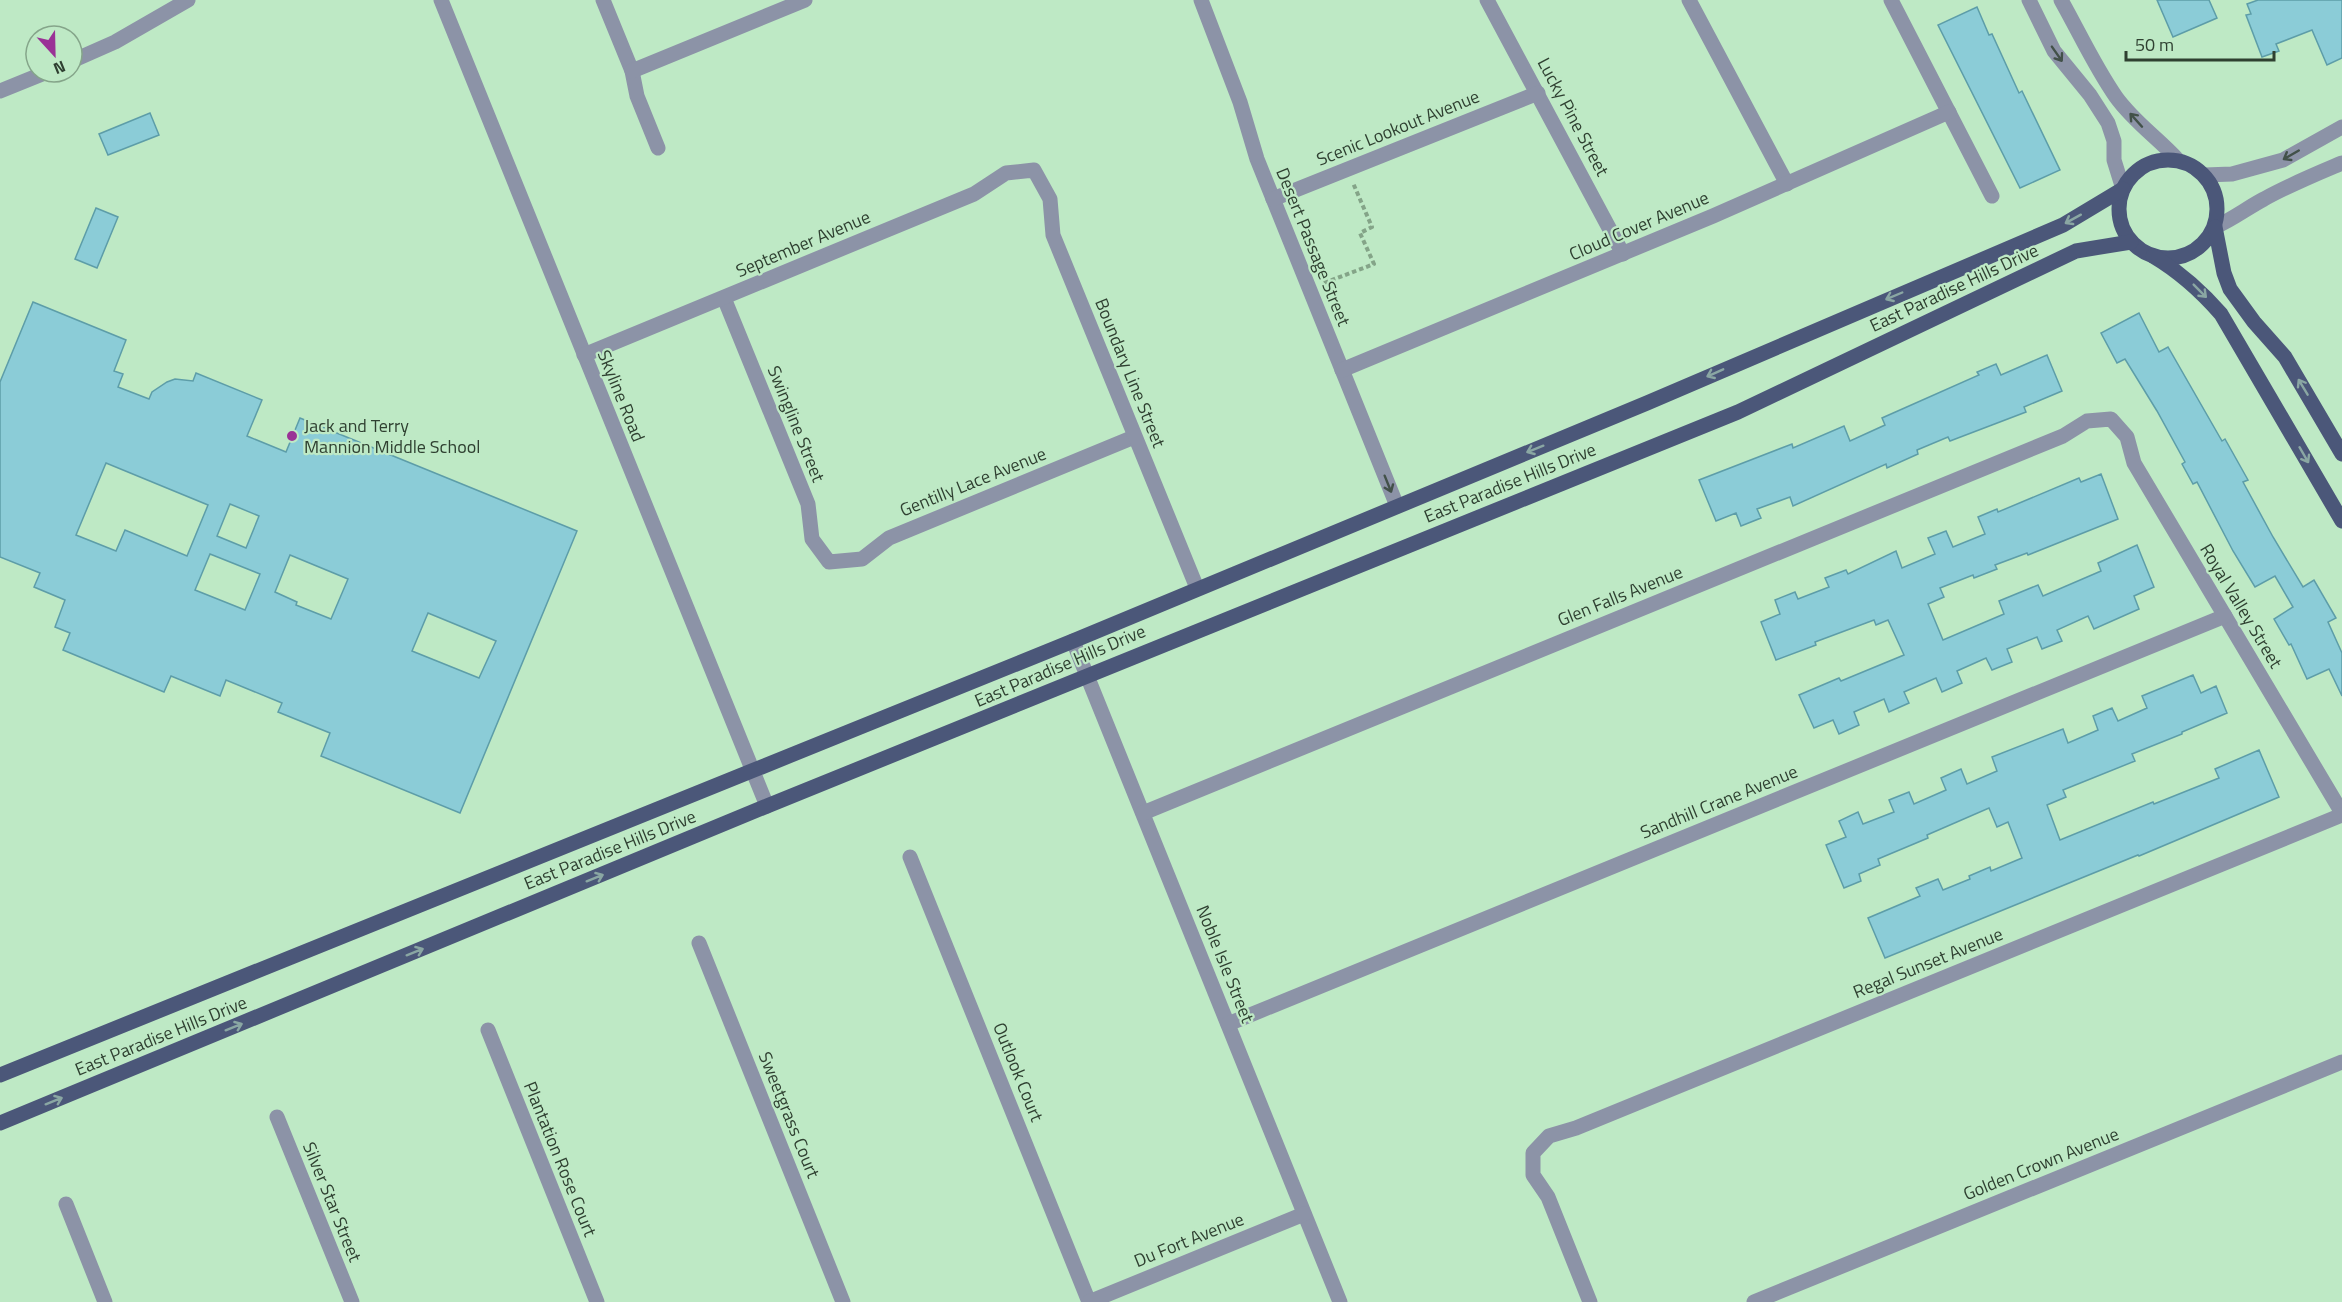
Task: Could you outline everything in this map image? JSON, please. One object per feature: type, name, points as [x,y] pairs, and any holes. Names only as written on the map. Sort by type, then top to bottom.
[{"type":"main road","points":[[2153,256],[2168,258],[2182,256],[2196,250],[2207,240],[2215,227],[2218,213],[2213,186],[2205,175],[2192,165],[2178,160],[2161,160],[2145,165],[2132,175],[2123,189],[2119,203],[2119,217],[2124,230],[2141,250],[2172,267],[2200,289],[2221,314],[2342,521]]},
{"type":"main road","name":"East Paradise Hills Drive","points":[[0,1075],[1073,641],[1647,403],[2063,225],[2123,189]]},
{"type":"main road","points":[[2215,227],[2224,273],[2230,289],[2254,322],[2285,357],[2342,454]]},
{"type":"main road","name":"East Paradise Hills Drive","points":[[0,1123],[767,806],[1738,412],[2076,251],[2132,242]]},
{"type":"street","points":[[84,56],[115,42],[188,0]]},
{"type":"street","name":"Skyline Road","points":[[441,0],[767,806]]},
{"type":"street","points":[[603,0],[632,71],[637,96],[658,148]]},
{"type":"street","points":[[632,71],[805,0]]},
{"type":"street","name":"Desert Passage Street","points":[[1201,0],[1224,56],[1257,159],[1397,506]]},
{"type":"street","name":"Lucky Pine Street","points":[[1487,0],[1623,254]]},
{"type":"street","points":[[1689,0],[1787,184]]},
{"type":"street","points":[[1891,0],[1992,196]]},
{"type":"street","points":[[2029,0],[2054,51],[2090,95],[2108,123],[2114,141],[2114,160],[2123,189]]},
{"type":"street","points":[[2061,0],[2116,96],[2140,126],[2162,142],[2178,160]]},
{"type":"street","points":[[0,91],[24,81]]},
{"type":"street","name":"Scenic Lookout Avenue","points":[[1273,199],[1538,93]]},
{"type":"street","name":"Cloud Cover Avenue","points":[[1342,370],[1623,254],[1949,112]]},
{"type":"street","points":[[2205,175],[2232,174],[2283,160],[2342,127]]},
{"type":"street","points":[[2215,227],[2234,219],[2290,185],[2342,163]]},
{"type":"street","name":"September Avenue","points":[[584,355],[974,194],[1006,173],[1034,170]]},
{"type":"street","name":"Boundary Line Street","points":[[1034,170],[1050,199],[1053,235],[1197,588]]},
{"type":"street","name":"Swingline Street","points":[[724,298],[808,504],[812,539],[829,562]]},
{"type":"street","name":"Royal Valley Street","points":[[2111,419],[2127,438],[2134,463],[2342,814]]},
{"type":"street","name":"Glen Falls Avenue","points":[[1143,813],[2052,440],[2086,421],[2111,419]]},
{"type":"street","name":"Gentilly Lace Avenue","points":[[829,562],[862,559],[889,538],[1134,437]]},
{"type":"street","name":"Sandhill Crane Avenue","points":[[1228,1024],[2225,616]]},
{"type":"street","name":"Noble Isle Street","points":[[1073,641],[1340,1302]]},
{"type":"street","name":"Regal Sunset Avenue","points":[[1590,1302],[1548,1197],[1533,1175],[1533,1153],[1550,1136],[1576,1128],[2342,814]]},
{"type":"street","name":"Outlook Court","points":[[910,857],[1089,1302]]},
{"type":"street","name":"Sweetgrass Court","points":[[699,943],[843,1302]]},
{"type":"street","name":"Plantation Rose Court","points":[[488,1030],[597,1302]]},
{"type":"street","name":"Golden Crown Avenue","points":[[1754,1302],[2342,1062]]},
{"type":"street","name":"Silver Star Street","points":[[277,1117],[352,1302]]},
{"type":"street","points":[[66,1204],[105,1302]]},
{"type":"street","name":"Du Fort Avenue","points":[[1089,1302],[1304,1214]]},
{"type":"path","points":[[1320,284],[1374,264],[1360,233],[1372,227],[1352,179]]},
{"type":"building","points":[[2157,0],[2209,0],[2217,18],[2173,37]]},
{"type":"building","points":[[2258,0],[2342,0],[2342,58],[2327,65],[2312,30],[2276,44],[2279,51],[2262,57],[2246,15],[2251,14],[2247,4]]},
{"type":"building","points":[[1977,7],[1989,35],[1992,34],[2019,93],[2022,91],[2060,170],[2020,188],[1938,25]]},
{"type":"building","points":[[150,113],[159,135],[108,155],[99,134]]},
{"type":"building","points":[[96,208],[118,217],[97,268],[75,259]]},
{"type":"building","points":[[33,302],[126,340],[114,371],[123,374],[118,387],[149,399],[152,392],[167,382],[175,379],[193,381],[196,373],[262,400],[247,436],[286,452],[300,418],[577,531],[460,813],[321,756],[330,733],[278,712],[282,703],[226,680],[220,696],[171,676],[164,692],[63,650],[70,633],[55,627],[65,600],[34,587],[40,573],[0,557],[0,382]],"holes":[[[106,463],[208,505],[187,556],[125,530],[116,551],[76,535]],[[230,504],[259,516],[246,548],[217,536]],[[210,554],[260,574],[245,610],[195,590]],[[290,555],[348,579],[331,619],[296,605],[297,602],[275,592]],[[428,613],[496,641],[479,678],[412,651]]]},
{"type":"building","points":[[2139,313],[2159,352],[2168,347],[2222,441],[2225,439],[2248,480],[2243,482],[2303,587],[2314,580],[2336,618],[2328,622],[2342,653],[2342,696],[2329,669],[2307,679],[2291,644],[2289,645],[2274,619],[2293,607],[2275,576],[2255,587],[2233,551],[2197,482],[2193,484],[2182,464],[2185,462],[2157,411],[2125,359],[2117,363],[2101,333]]},
{"type":"building","points":[[2047,355],[2062,391],[2024,407],[2026,412],[1950,441],[1948,437],[1917,450],[1918,454],[1887,468],[1886,464],[1793,506],[1790,497],[1757,509],[1761,518],[1741,526],[1736,513],[1716,521],[1699,480],[1792,444],[1793,448],[1844,426],[1850,441],[1885,425],[1882,418],[1979,375],[1977,372],[1996,364],[2001,375]]},
{"type":"building","points":[[2101,474],[2118,519],[2028,555],[2027,553],[1995,565],[1997,569],[1974,578],[1973,575],[1940,588],[1944,597],[1928,604],[1943,640],[2004,614],[1999,601],[2038,585],[2043,596],[2101,571],[2098,563],[2137,545],[2154,587],[2134,596],[2139,609],[2094,629],[2088,616],[2057,630],[2062,641],[2042,649],[2037,637],[2007,649],[2012,662],[1992,670],[1986,658],[1957,671],[1962,683],[1942,692],[1936,678],[1904,692],[1909,703],[1889,712],[1884,699],[1854,712],[1859,725],[1839,734],[1833,720],[1814,728],[1799,695],[1839,678],[1841,681],[1904,655],[1888,620],[1876,625],[1874,620],[1815,642],[1816,645],[1776,660],[1761,622],[1780,614],[1775,600],[1795,592],[1798,599],[1829,587],[1825,578],[1846,570],[1848,574],[1896,551],[1902,568],[1935,554],[1928,538],[1946,531],[1953,547],[1985,534],[1978,517],[1997,509],[1998,512],[2079,478],[2081,482]]},
{"type":"building","points":[[2193,675],[2201,693],[2216,686],[2227,713],[2132,754],[2135,761],[2063,790],[2066,797],[2047,805],[2060,840],[2219,778],[2215,769],[2259,750],[2279,797],[1885,958],[1868,918],[1920,896],[1916,888],[1938,879],[1943,890],[1970,879],[1969,876],[1990,867],[1991,871],[2022,858],[2008,822],[1997,827],[1989,808],[1878,859],[1880,865],[1859,874],[1861,881],[1844,888],[1826,845],[1846,837],[1839,821],[1858,812],[1863,824],[1894,812],[1889,800],[1909,792],[1914,804],[1946,790],[1941,778],[1961,769],[1967,784],[1997,771],[1992,757],[2063,729],[2068,743],[2098,730],[2093,716],[2112,708],[2118,721],[2147,708],[2142,696]]},
{"type":"place","name":"Jack and Terry Mannion Middle School","points":[[292,436]]}]
